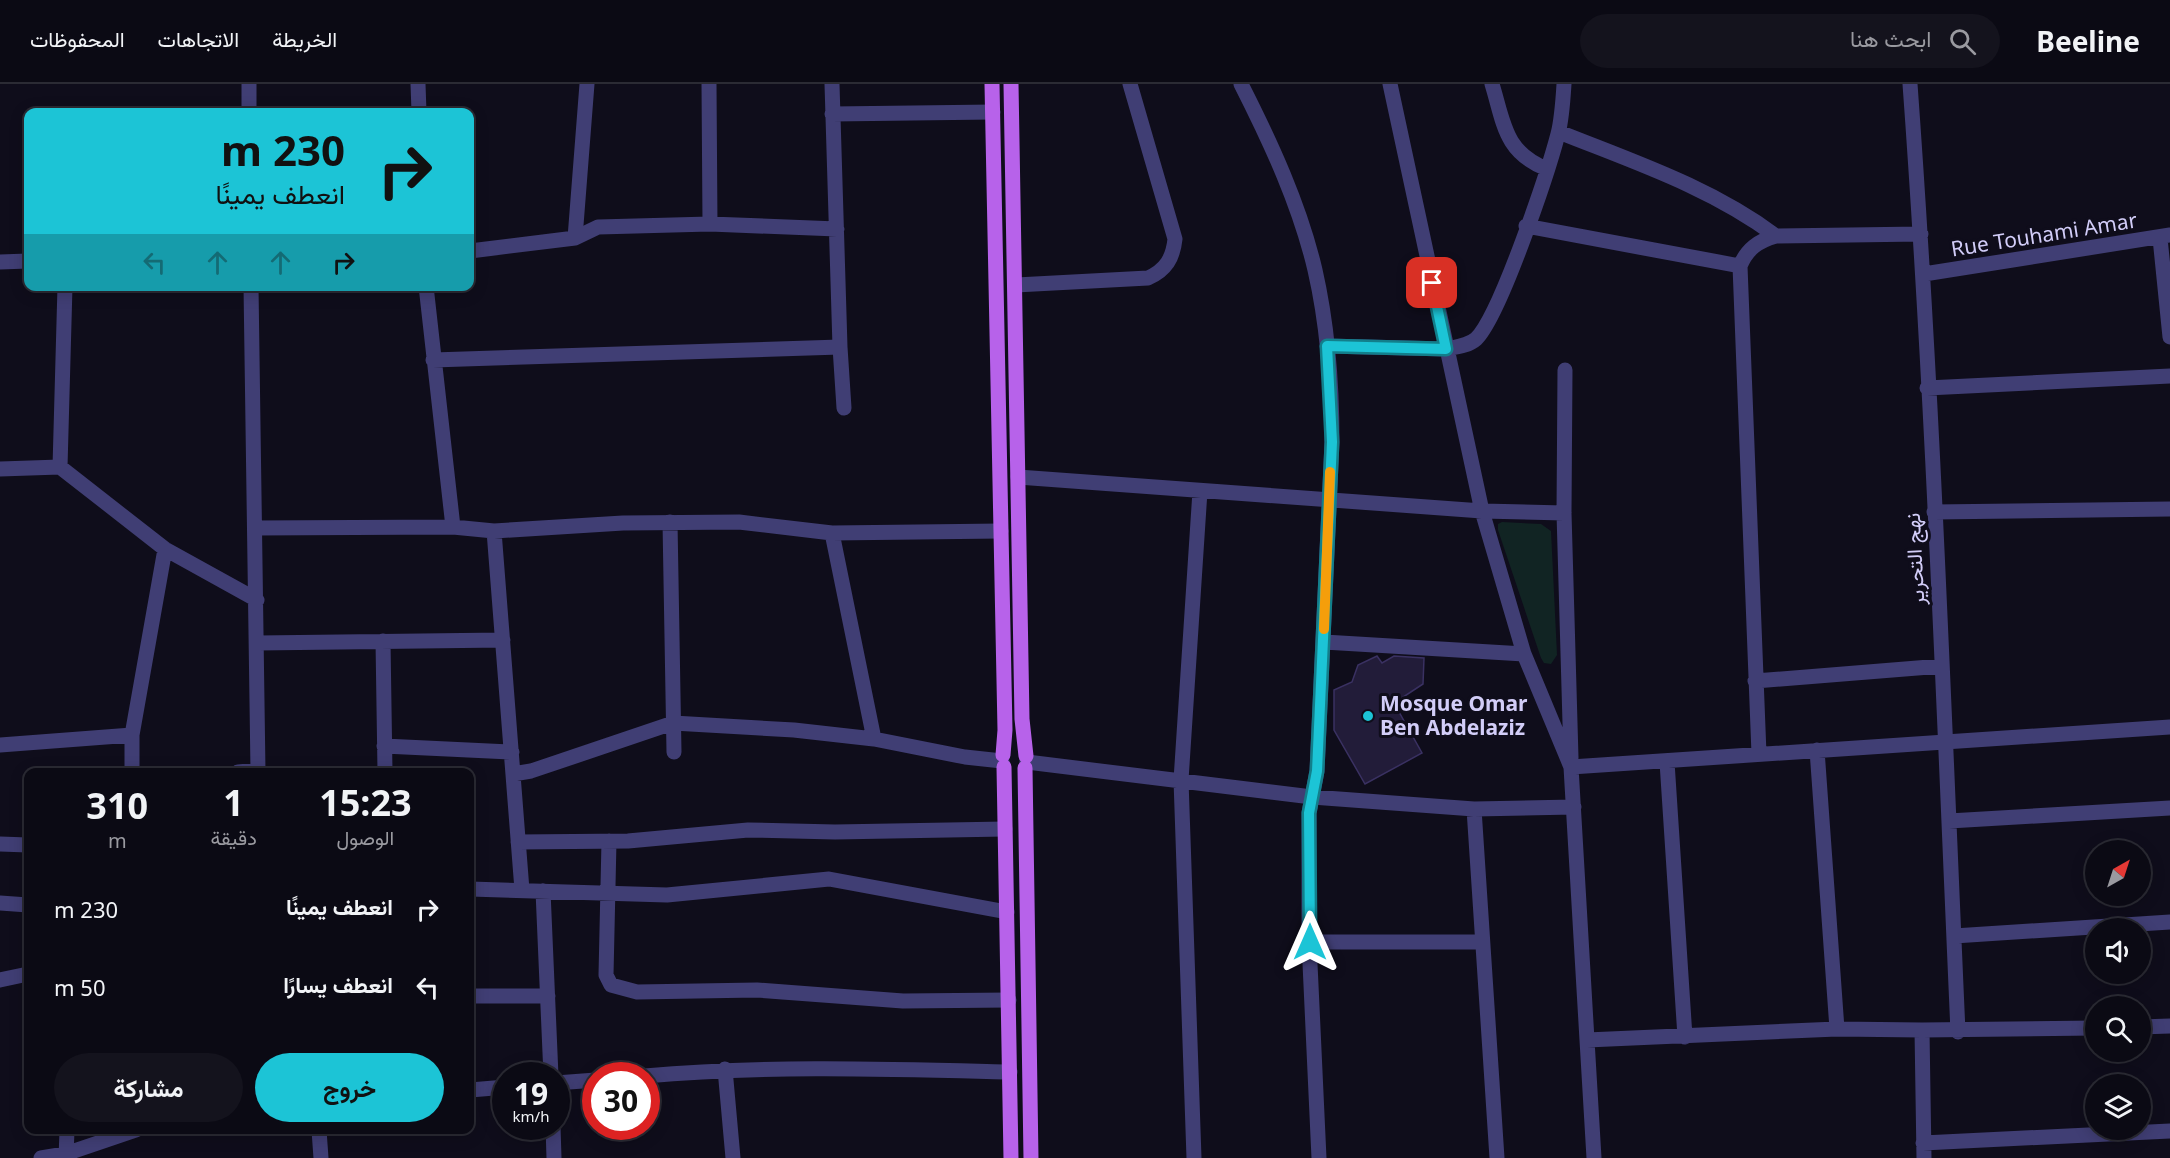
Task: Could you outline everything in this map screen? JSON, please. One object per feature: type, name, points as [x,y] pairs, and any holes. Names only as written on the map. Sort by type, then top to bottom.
[{"type":"main road","points":[[992,84],[1011,1158]]},
{"type":"main road","points":[[1011,84],[1022,719],[1026,762],[1031,1158]]},
{"type":"main road","points":[[1003,761],[1014,748],[1021,750],[1026,762]]},
{"type":"main road","points":[[1003,761],[1015,773],[1026,762]]},
{"type":"street","points":[[249,84],[249,108]]},
{"type":"street","points":[[418,84],[418,108]]},
{"type":"street","points":[[575,238],[587,84]]},
{"type":"street","points":[[709,84],[710,224]]},
{"type":"street","points":[[832,84],[844,408]]},
{"type":"street","points":[[1015,285],[1148,278],[1157,274],[1169,262],[1175,238],[1130,84]]},
{"type":"street","points":[[1241,84],[1285,179],[1315,270],[1327,346],[1332,442],[1317,771],[1309,813],[1310,942],[1319,1158]]},
{"type":"street","points":[[1390,84],[1482,511],[1524,654],[1572,766]]},
{"type":"street","points":[[1492,84],[1510,143],[1533,163],[1547,168]]},
{"type":"street","points":[[1327,346],[1446,349],[1463,346],[1476,339],[1485,326],[1506,282],[1547,168],[1559,132],[1564,84]]},
{"type":"street","name":"نهج التحرير","points":[[1910,84],[1924,274],[1927,388],[1958,1032]]},
{"type":"street","points":[[832,114],[993,112]]},
{"type":"street","points":[[1559,132],[1713,195],[1745,213],[1776,236]]},
{"type":"street","points":[[474,251],[575,238],[598,227],[710,224],[837,229]]},
{"type":"street","points":[[1526,226],[1740,266]]},
{"type":"street","points":[[1759,754],[1740,266],[1752,248],[1762,240],[1776,236],[1921,234]]},
{"type":"street","points":[[2165,237],[2170,337]]},
{"type":"street","name":"Rue Touhami Amar","points":[[1924,274],[2165,237]]},
{"type":"street","points":[[0,262],[24,261]]},
{"type":"street","points":[[60,467],[64,291]]},
{"type":"street","points":[[251,291],[258,643],[258,768]]},
{"type":"street","points":[[426,291],[453,527]]},
{"type":"street","points":[[433,360],[840,347]]},
{"type":"street","points":[[1565,370],[1564,513],[1572,766],[1594,1158]]},
{"type":"street","points":[[1927,388],[2170,376]]},
{"type":"street","points":[[0,469],[60,467],[165,549],[257,600]]},
{"type":"street","points":[[1018,477],[1482,511],[1564,513]]},
{"type":"street","points":[[1194,1158],[1181,780],[1200,491]]},
{"type":"street","points":[[1934,512],[2170,509]]},
{"type":"street","points":[[255,528],[453,527],[494,531],[670,522],[740,522],[832,533],[1000,531]]},
{"type":"street","points":[[670,522],[674,752]]},
{"type":"street","points":[[494,531],[522,890]]},
{"type":"street","points":[[832,533],[874,739]]},
{"type":"street","points":[[132,768],[132,735],[165,549]]},
{"type":"street","points":[[258,643],[503,640]]},
{"type":"street","points":[[383,642],[385,768]]},
{"type":"street","points":[[1324,642],[1524,654]]},
{"type":"street","points":[[1755,681],[1942,666]]},
{"type":"street","points":[[513,774],[542,768],[674,723],[794,730],[874,739],[965,757],[1003,761]]},
{"type":"street","points":[[1572,766],[1667,762],[2170,727]]},
{"type":"street","points":[[0,745],[132,735]]},
{"type":"street","points":[[384,746],[512,752]]},
{"type":"street","points":[[1817,750],[1837,1029]]},
{"type":"street","points":[[1026,762],[1312,797],[1474,809],[1574,807]]},
{"type":"street","points":[[1667,762],[1685,1037]]},
{"type":"street","points":[[1949,821],[2170,808]]},
{"type":"street","points":[[1474,809],[1497,1158]]},
{"type":"street","points":[[518,842],[609,841],[748,830],[835,832],[1005,829]]},
{"type":"street","points":[[609,841],[606,975],[610,985],[621,990],[637,992],[757,990],[903,1001],[1009,1000]]},
{"type":"street","points":[[0,844],[24,845]]},
{"type":"street","points":[[474,889],[667,895],[829,879],[1007,912]]},
{"type":"street","points":[[543,891],[550,1062]]},
{"type":"street","points":[[0,903],[24,904]]},
{"type":"street","points":[[1954,936],[2170,922]]},
{"type":"street","points":[[1310,942],[1481,942]]},
{"type":"street","points":[[0,980],[24,975]]},
{"type":"street","points":[[474,996],[548,996]]},
{"type":"street","points":[[1587,1040],[1837,1029],[1958,1032],[2085,1028]]},
{"type":"street","points":[[2151,1028],[2170,1031]]},
{"type":"street","points":[[1922,1030],[1924,1151],[2170,1131]]},
{"type":"street","points":[[725,1068],[733,1158]]},
{"type":"street","points":[[660,1074],[725,1068],[1010,1072]]},
{"type":"street","points":[[474,1090],[492,1088]]},
{"type":"street","points":[[66,1156],[67,1134]]},
{"type":"street","points":[[41,1158],[66,1156],[125,1134]]},
{"type":"street","points":[[319,1134],[321,1158]]},
{"type":"street","points":[[553,1140],[554,1158]]},
{"type":"green space","points":[[1502,522],[1541,524],[1551,531],[1557,655],[1551,664],[1544,663],[1541,658],[1498,530],[1498,524]]},
{"type":"building","name":"Mosque Omar Ben Abdelaziz","points":[[1377,656],[1382,663],[1394,656],[1424,658],[1423,684],[1394,703],[1422,753],[1365,784],[1334,730],[1334,690],[1352,682],[1358,665]]},
{"type":"slow traffic","points":[[1324,629],[1330,472]]},
{"type":"place","name":"Mosque Omar Ben Abdelaziz","points":[[1368,716]]},
{"type":"route","points":[[1310,942],[1309,813],[1317,771],[1332,442],[1332,400],[1327,346],[1446,349],[1432,283]]}]
